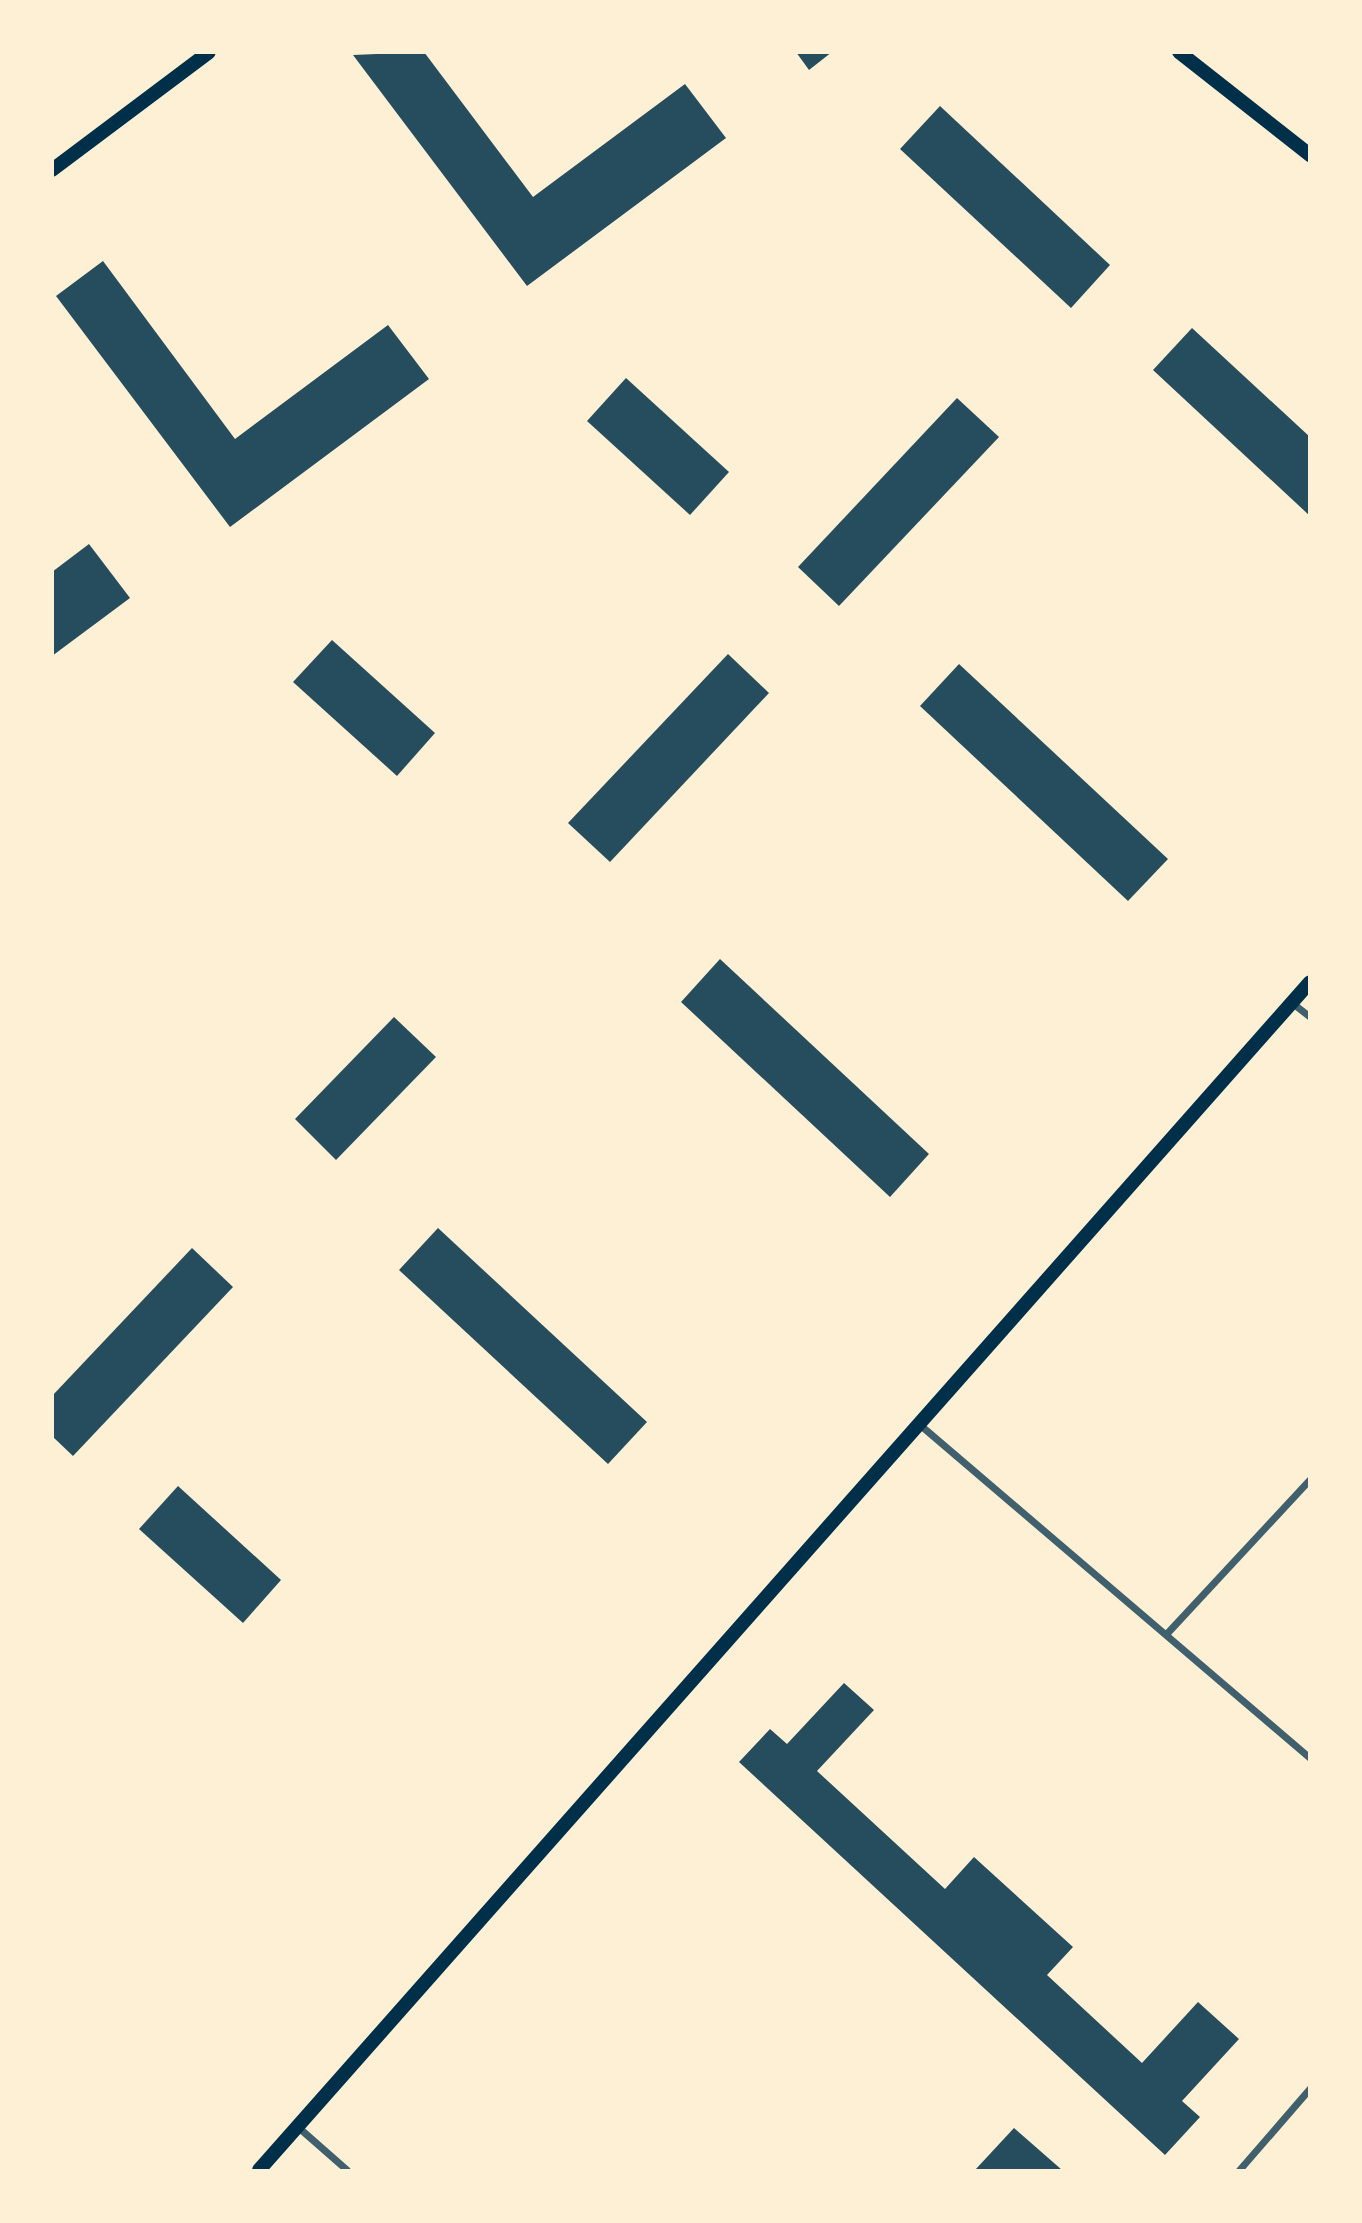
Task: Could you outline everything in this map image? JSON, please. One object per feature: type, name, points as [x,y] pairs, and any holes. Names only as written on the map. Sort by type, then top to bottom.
[{"type":"main road","points":[[52,170],[209,52]]},
{"type":"main road","points":[[1179,52],[1310,155]]},
{"type":"main road","points":[[259,2171],[1310,982]]},
{"type":"street","points":[[1291,1002],[1310,1017]]},
{"type":"street","points":[[919,1424],[1310,1758]]},
{"type":"street","points":[[1166,1634],[1310,1479]]},
{"type":"street","points":[[1239,2171],[1310,2088]]},
{"type":"street","points":[[298,2127],[347,2171]]},
{"type":"building","points":[[424,52],[533,197],[685,84],[726,138],[527,286],[353,55]]},
{"type":"building","points":[[796,52],[832,52],[809,70]]},
{"type":"building","points":[[940,106],[1110,265],[1071,308],[900,149]]},
{"type":"building","points":[[103,261],[235,439],[388,325],[429,379],[230,527],[56,296]]},
{"type":"building","points":[[1192,328],[1310,437],[1310,516],[1153,370]]},
{"type":"building","points":[[626,378],[729,472],[690,515],[587,421]]},
{"type":"building","points":[[957,398],[999,437],[839,606],[798,567]]},
{"type":"building","points":[[89,544],[130,598],[52,656],[52,572]]},
{"type":"building","points":[[332,640],[435,733],[397,776],[293,682]]},
{"type":"building","points":[[728,654],[769,693],[610,862],[568,823]]},
{"type":"building","points":[[959,664],[1168,859],[1128,901],[920,706]]},
{"type":"building","points":[[720,959],[929,1154],[890,1197],[681,1002]]},
{"type":"building","points":[[394,1017],[436,1057],[336,1160],[295,1119]]},
{"type":"building","points":[[438,1228],[647,1422],[608,1464],[399,1270]]},
{"type":"building","points":[[192,1248],[233,1287],[73,1456],[52,1436],[52,1396]]},
{"type":"building","points":[[178,1486],[281,1580],[243,1623],[139,1529]]},
{"type":"building","points":[[844,1683],[874,1710],[817,1771],[945,1889],[974,1857],[1073,1947],[1047,1975],[1142,2063],[1198,2002],[1239,2039],[1182,2101],[1200,2117],[1165,2155],[739,1762],[770,1729],[787,1744]]},
{"type":"building","points":[[1014,2128],[1062,2170],[975,2170]]}]
